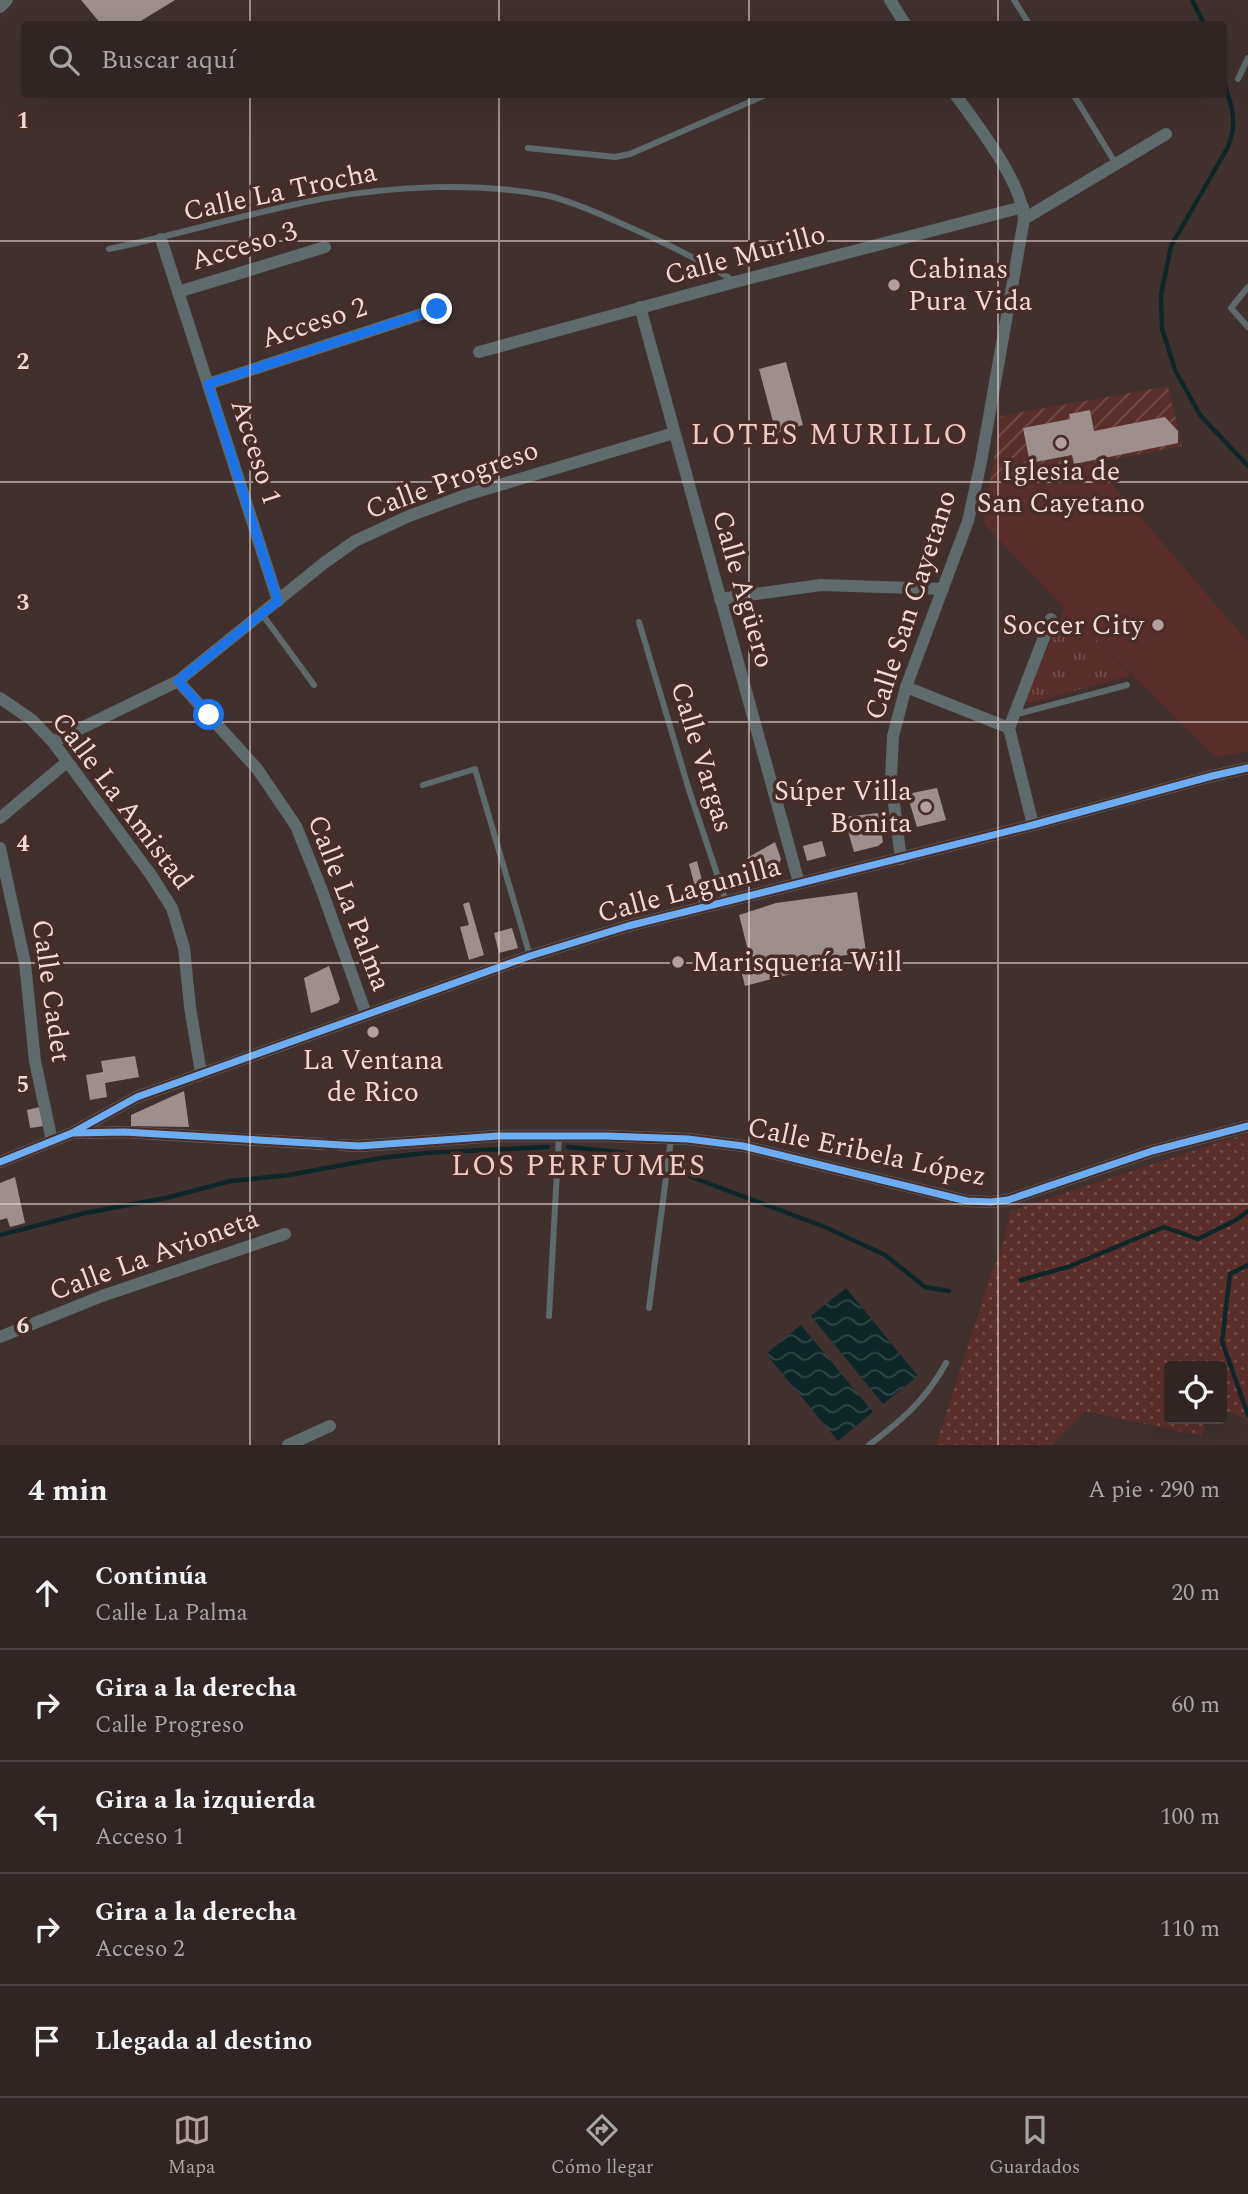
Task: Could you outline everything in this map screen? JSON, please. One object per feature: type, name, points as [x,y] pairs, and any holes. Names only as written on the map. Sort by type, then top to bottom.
[{"type":"street","points":[[0,8],[7,0]]},
{"type":"street","points":[[890,0],[903,21]]},
{"type":"street","points":[[958,98],[990,143],[1020,197],[1023,213]]},
{"type":"street","name":"Calle Murillo","points":[[479,352],[736,282],[1023,213],[1166,134]]},
{"type":"street","name":"Calle San Cayetano","points":[[901,859],[891,780],[894,736],[906,687],[968,521],[981,463],[1023,213]]},
{"type":"street","name":"Acceso 1","points":[[160,239],[278,601]]},
{"type":"street","name":"Acceso 3","points":[[178,292],[325,247]]},
{"type":"street","name":"Calle Agüero","points":[[640,307],[799,883]]},
{"type":"street","name":"Acceso 2","points":[[208,384],[437,309]]},
{"type":"street","name":"Calle Progreso","points":[[53,742],[178,681],[355,541],[409,516],[466,495],[674,433]]},
{"type":"street","points":[[720,599],[821,585],[943,589]]},
{"type":"street","points":[[1032,825],[1011,721],[1051,619]]},
{"type":"street","name":"Calle La Palma","points":[[178,681],[258,771],[296,826],[366,1014]]},
{"type":"street","points":[[906,687],[1011,721]]},
{"type":"street","name":"Calle La Amistad","points":[[0,698],[32,720],[53,742],[151,874],[172,908],[184,948],[201,1073]]},
{"type":"street","points":[[0,818],[68,762]]},
{"type":"street","name":"Calle Lagunilla","points":[[0,1162],[72,1133],[137,1097],[530,956],[628,926],[901,859],[1248,768]]},
{"type":"street","name":"Calle Cadet","points":[[0,848],[25,963],[35,1061],[52,1141]]},
{"type":"street","name":"Calle Eribela López","points":[[340,1145],[498,1136],[688,1139],[743,1146],[967,1201],[991,1202],[1008,1200],[1152,1151],[1248,1126]]},
{"type":"street","points":[[72,1133],[124,1132],[323,1144]]},
{"type":"street","name":"Calle La Avioneta","points":[[0,1337],[102,1296],[285,1234]]},
{"type":"street","points":[[288,1445],[330,1426]]},
{"type":"lane","points":[[1014,0],[1027,21]]},
{"type":"lane","points":[[1238,79],[1248,58]]},
{"type":"lane","points":[[528,148],[615,157],[630,154],[759,98]]},
{"type":"lane","points":[[1075,98],[1116,164]]},
{"type":"lane","name":"Calle La Trocha","points":[[109,249],[328,198],[394,190],[483,188],[526,192],[570,203],[653,237],[736,282]]},
{"type":"lane","points":[[1248,287],[1231,308],[1248,327]]},
{"type":"lane","points":[[262,614],[314,685]]},
{"type":"lane","name":"Calle Vargas","points":[[639,622],[688,790],[727,903]]},
{"type":"lane","points":[[1011,721],[1127,685]]},
{"type":"lane","points":[[423,785],[475,769],[530,956]]},
{"type":"lane","points":[[549,1316],[559,1136]]},
{"type":"lane","points":[[649,1308],[671,1139]]},
{"type":"lane","points":[[869,1445],[907,1416],[933,1387],[946,1363]]},
{"type":"green space","points":[[1168,386],[1182,446],[990,482],[1001,416]],"holes":[[[1090,410],[1100,459],[1074,464],[1072,455],[1023,428],[1070,419],[1069,414]]]},
{"type":"green space","name":"Soccer City","points":[[1094,463],[1248,642],[1248,752],[1215,757],[984,524],[990,482]]},
{"type":"green space","points":[[1065,608],[1131,675],[1030,703],[1025,700]]},
{"type":"green space","points":[[1248,1133],[1248,1419],[1227,1411],[1227,1361],[1164,1361],[1164,1424],[1205,1424],[1202,1436],[1085,1411],[1052,1445],[936,1445],[991,1274],[1002,1250],[1010,1211]]},
{"type":"water","points":[[846,1288],[918,1376],[883,1404],[811,1316]]},
{"type":"water","points":[[801,1325],[873,1412],[838,1441],[766,1354]]},
{"type":"building","points":[[81,0],[175,0],[141,21],[98,21]]},
{"type":"building","points":[[786,362],[803,425],[776,433],[759,369]]},
{"type":"building","points":[[1090,410],[1094,431],[1165,417],[1178,431],[1178,443],[1074,464],[1072,455],[1030,463],[1023,428],[1070,419],[1069,414]]},
{"type":"building","name":"Súper Villa Bonita","points":[[937,788],[946,820],[917,827],[907,794]]},
{"type":"building","points":[[878,813],[883,842],[878,846],[854,852],[844,817]]},
{"type":"building","points":[[822,841],[826,856],[807,861],[803,846]]},
{"type":"building","points":[[775,842],[781,859],[778,867],[765,871],[747,858]]},
{"type":"building","points":[[697,861],[707,900],[699,902],[689,864]]},
{"type":"building","points":[[857,892],[866,952],[840,956],[841,964],[818,967],[745,986],[742,974],[753,970],[739,915],[776,903]]},
{"type":"building","points":[[469,902],[484,955],[469,960],[460,927],[469,925],[463,904]]},
{"type":"building","points":[[512,928],[518,948],[499,953],[494,933]]},
{"type":"building","points":[[329,966],[340,999],[338,1003],[311,1013],[304,978]]},
{"type":"building","points":[[135,1056],[139,1077],[105,1083],[107,1097],[90,1100],[86,1075],[103,1072],[101,1061]]},
{"type":"building","points":[[184,1091],[189,1127],[131,1126],[131,1115]]},
{"type":"building","points":[[40,1107],[44,1126],[30,1128],[27,1110]]},
{"type":"building","points":[[15,1177],[25,1223],[10,1227],[7,1218],[0,1220],[0,1183]]},
{"type":"waterway","points":[[1192,0],[1202,21]]},
{"type":"waterway","points":[[1227,92],[1233,114],[1231,138],[1171,246],[1161,295],[1162,328],[1175,370],[1200,415],[1248,466]]},
{"type":"waterway","points":[[0,1235],[231,1181],[289,1175],[381,1158],[426,1153],[548,1147]]},
{"type":"waterway","points":[[568,1147],[628,1153],[661,1167]]},
{"type":"waterway","points":[[678,1172],[825,1227],[885,1255],[925,1287],[949,1291]]},
{"type":"waterway","points":[[1021,1280],[1068,1267],[1164,1227],[1198,1239],[1248,1211]]},
{"type":"waterway","points":[[1248,1265],[1230,1274],[1222,1341],[1248,1415]]},
{"type":"cycle path","points":[[0,1162],[72,1133],[137,1097],[530,956],[628,926],[1033,825],[1248,768]]},
{"type":"cycle path","points":[[74,1133],[124,1132],[359,1146],[498,1136],[688,1139],[743,1146],[967,1201],[991,1202],[1008,1200],[1152,1151],[1248,1126]]},
{"type":"place","name":"Cabinas Pura Vida","points":[[894,285]]},
{"type":"place","name":"Iglesia de San Cayetano","points":[[1061,443]]},
{"type":"place","name":"Soccer City","points":[[1158,625]]},
{"type":"place","name":"Súper Villa Bonita","points":[[926,807]]},
{"type":"place","name":"Marisquería Will","points":[[678,962]]},
{"type":"place","name":"La Ventana de Rico","points":[[373,1032]]},
{"type":"district","name":"LOTES MURILLO","points":[[830,435]]},
{"type":"district","name":"LOS PERFUMES","points":[[579,1166]]},
{"type":"route","points":[[209,715],[178,681],[278,601],[208,384],[437,309]]}]
